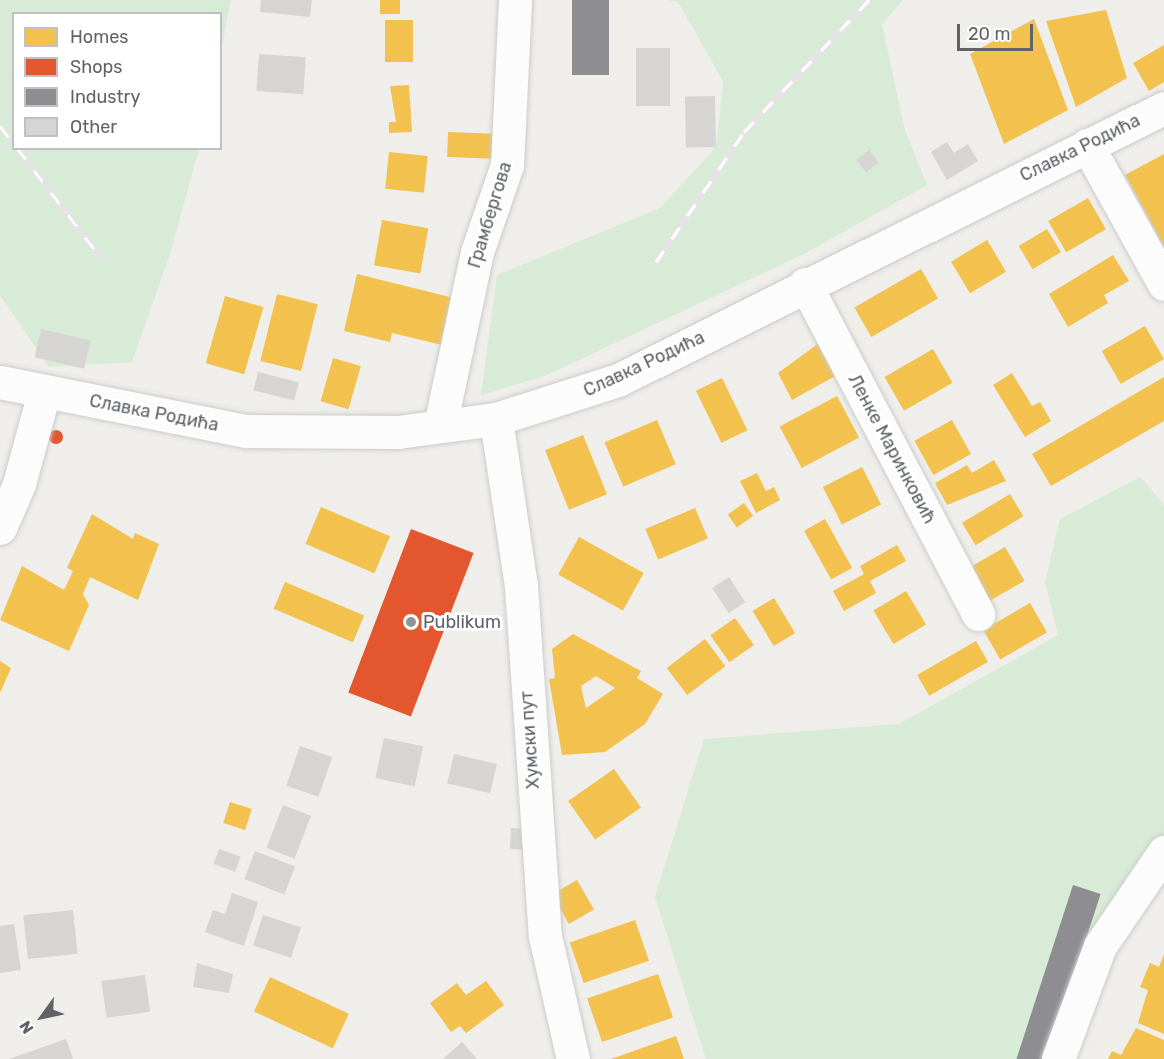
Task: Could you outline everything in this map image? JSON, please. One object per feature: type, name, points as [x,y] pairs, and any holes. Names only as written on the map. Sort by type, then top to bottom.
[{"type":"street","name":"Грамбергова","points":[[440,426],[477,252],[507,165],[515,0]]},
{"type":"street","name":"Славка Родића","points":[[0,382],[246,431],[348,434],[496,419],[618,380],[805,284],[1164,108]]},
{"type":"street","points":[[1087,145],[1164,284]]},
{"type":"street","name":"Ленке Маринковић","points":[[805,284],[978,614]]},
{"type":"street","points":[[0,528],[19,484],[44,392]]},
{"type":"street","name":"Хумски пут","points":[[496,419],[521,586],[545,936],[559,1014],[573,1059]]},
{"type":"street","points":[[1058,1059],[1101,946],[1164,852]]},
{"type":"green space","points":[[0,0],[231,0],[222,46],[222,12],[12,12],[12,150],[199,150],[170,254],[132,362],[49,367],[0,295]]},
{"type":"green space","points":[[667,0],[903,0],[882,24],[904,127],[927,185],[806,253],[545,376],[481,395],[497,275],[660,208],[716,147],[723,81],[678,2]]},
{"type":"green space","points":[[1140,477],[1164,505],[1164,853],[1058,1059],[706,1059],[655,897],[704,739],[899,724],[1058,635],[1045,582],[1060,519]]},
{"type":"building: Homes","points":[[380,0],[400,0],[400,14],[380,14]]},
{"type":"building: Homes","points":[[1106,10],[1127,78],[1076,107],[1046,21]]},
{"type":"building: Homes","points":[[1034,19],[1068,110],[1004,144],[970,54]]},
{"type":"building: Homes","points":[[385,20],[413,20],[413,62],[385,62]]},
{"type":"building: Homes","points":[[1164,45],[1164,82],[1149,91],[1133,63]]},
{"type":"building: Homes","points":[[409,85],[412,132],[389,133],[389,122],[396,122],[390,86]]},
{"type":"building: Homes","points":[[448,132],[495,134],[494,159],[447,157]]},
{"type":"building: Homes","points":[[389,152],[428,156],[424,193],[385,189]]},
{"type":"building: Homes","points":[[1164,154],[1164,247],[1125,175]]},
{"type":"building: Homes","points":[[1088,198],[1106,229],[1066,252],[1048,221]]},
{"type":"building: Homes","points":[[382,220],[428,228],[420,273],[374,265]]},
{"type":"building: Homes","points":[[1047,229],[1061,252],[1033,269],[1019,246]]},
{"type":"building: Homes","points":[[987,240],[1006,272],[970,293],[951,262]]},
{"type":"building: Homes","points":[[1113,255],[1129,281],[1104,295],[1108,303],[1068,327],[1049,294]]},
{"type":"building: Homes","points":[[921,269],[938,298],[871,337],[854,308]]},
{"type":"building: Homes","points":[[357,274],[462,300],[451,347],[392,333],[390,342],[344,331]]},
{"type":"building: Homes","points":[[277,294],[318,304],[301,371],[260,361]]},
{"type":"building: Homes","points":[[225,296],[263,307],[244,374],[206,363]]},
{"type":"building: Homes","points":[[1145,326],[1164,359],[1121,384],[1102,351]]},
{"type":"building: Homes","points":[[819,343],[837,375],[792,400],[778,373]]},
{"type":"building: Homes","points":[[933,349],[952,383],[904,411],[885,377]]},
{"type":"building: Homes","points":[[333,358],[361,366],[348,409],[321,401]]},
{"type":"building: Homes","points":[[1012,373],[1032,406],[1040,402],[1051,421],[1025,437],[993,385]]},
{"type":"building: Homes","points":[[1164,377],[1164,421],[1051,486],[1032,454]]},
{"type":"building: Homes","points":[[722,378],[747,430],[721,443],[696,391]]},
{"type":"building: Homes","points":[[837,396],[859,437],[802,468],[780,427]]},
{"type":"building: Homes","points":[[657,420],[676,464],[623,486],[605,442]]},
{"type":"building: Homes","points":[[952,420],[971,454],[933,475],[914,441]]},
{"type":"building: Homes","points":[[583,435],[607,494],[569,510],[545,450]]},
{"type":"building: Homes","points":[[994,460],[1006,481],[947,505],[935,483],[967,465],[972,473]]},
{"type":"building: Homes","points":[[862,467],[881,504],[842,524],[823,487]]},
{"type":"building: Homes","points":[[757,473],[766,491],[774,487],[780,500],[756,513],[740,481]]},
{"type":"building: Homes","points":[[1010,494],[1023,516],[975,545],[962,523]]},
{"type":"building: Homes","points":[[744,503],[753,516],[737,528],[728,514]]},
{"type":"building: Homes","points":[[321,507],[390,536],[374,573],[305,544]]},
{"type":"building: Homes","points":[[695,508],[708,538],[658,559],[645,529]]},
{"type":"building: Homes","points":[[92,514],[133,539],[135,533],[159,544],[138,600],[90,577],[83,594],[89,605],[69,651],[0,620],[22,566],[64,590],[73,571],[67,568]]},
{"type":"building: Homes","points":[[825,519],[852,568],[831,580],[804,531]]},
{"type":"building: Homes","points":[[579,537],[644,573],[623,610],[558,575]]},
{"type":"building: Homes","points":[[897,545],[906,561],[870,581],[876,593],[844,611],[833,591],[864,574],[860,566]]},
{"type":"building: Homes","points":[[1005,547],[1024,581],[989,601],[969,568]]},
{"type":"building: Homes","points":[[285,582],[364,616],[353,642],[274,609]]},
{"type":"building: Homes","points":[[906,591],[926,624],[894,644],[873,611]]},
{"type":"building: Homes","points":[[774,598],[795,633],[774,646],[753,611]]},
{"type":"building: Homes","points":[[1030,603],[1047,632],[1000,659],[983,630]]},
{"type":"building: Homes","points":[[735,618],[754,645],[729,662],[710,635]]},
{"type":"building: Homes","points":[[573,634],[641,671],[637,678],[663,694],[645,724],[605,752],[562,755],[549,679],[555,678],[552,649]],"holes":[[[596,676],[615,688],[586,708],[581,686]]]},
{"type":"building: Homes","points":[[705,639],[725,666],[687,695],[667,668]]},
{"type":"building: Homes","points":[[976,641],[988,662],[929,696],[917,675]]},
{"type":"building: Homes","points":[[0,661],[11,668],[0,693]]},
{"type":"building: Homes","points":[[614,769],[641,808],[595,840],[568,801]]},
{"type":"building: Homes","points":[[230,802],[252,809],[245,830],[223,823]]},
{"type":"building: Homes","points":[[577,880],[594,909],[569,924],[552,894]]},
{"type":"building: Homes","points":[[635,920],[649,961],[584,983],[570,942]]},
{"type":"building: Homes","points":[[1164,954],[1164,1034],[1138,1023],[1148,990],[1140,987],[1150,963],[1159,967]]},
{"type":"building: Homes","points":[[658,974],[673,1017],[602,1042],[587,998]]},
{"type":"building: Homes","points":[[270,977],[349,1014],[333,1048],[254,1011]]},
{"type":"building: Homes","points":[[486,981],[504,1005],[466,1033],[460,1026],[451,1032],[430,1003],[457,983],[466,995]]},
{"type":"building: Homes","points":[[1136,1028],[1164,1040],[1164,1059],[1108,1059],[1112,1051],[1121,1055]]},
{"type":"building: Homes","points":[[676,1036],[684,1059],[611,1059]]},
{"type":"building: Shops","points":[[56,430],[61,432],[63,437],[61,442],[56,444],[51,442],[49,437],[51,432]]},
{"type":"building: Shops","name":"Publikum","points":[[411,529],[474,553],[411,716],[348,692]]},
{"type":"building: Industry","points":[[572,0],[609,0],[609,75],[572,75]]},
{"type":"building: Industry","points":[[1073,885],[1101,894],[1047,1059],[1016,1059]]},
{"type":"building: Other","points":[[261,0],[312,0],[310,17],[260,12]]},
{"type":"building: Other","points":[[636,48],[670,48],[670,106],[636,106]]},
{"type":"building: Other","points":[[259,54],[306,57],[303,94],[256,91]]},
{"type":"building: Other","points":[[715,96],[716,147],[686,148],[685,97]]},
{"type":"building: Other","points":[[947,142],[954,153],[968,144],[978,161],[947,180],[931,152]]},
{"type":"building: Other","points":[[869,150],[879,163],[866,172],[856,160]]},
{"type":"building: Other","points":[[41,329],[91,340],[84,369],[34,357]]},
{"type":"building: Other","points":[[258,372],[299,382],[294,401],[253,390]]},
{"type":"building: Other","points":[[729,577],[745,602],[729,613],[712,588]]},
{"type":"building: Other","points":[[384,738],[423,746],[415,786],[375,778]]},
{"type":"building: Other","points":[[300,746],[332,757],[318,797],[286,786]]},
{"type":"building: Other","points":[[454,754],[497,764],[490,793],[447,783]]},
{"type":"building: Other","points":[[283,805],[311,816],[295,859],[267,848]]},
{"type":"building: Other","points":[[511,828],[529,829],[528,850],[510,849]]},
{"type":"building: Other","points":[[219,849],[241,857],[235,872],[214,864]]},
{"type":"building: Other","points":[[255,851],[295,866],[284,894],[244,879]]},
{"type":"building: Other","points":[[232,893],[258,902],[244,946],[205,932],[213,910],[225,914]]},
{"type":"building: Other","points":[[73,910],[78,954],[28,959],[23,915]]},
{"type":"building: Other","points":[[263,915],[301,927],[291,958],[253,945]]},
{"type":"building: Other","points":[[14,924],[21,970],[0,973],[0,926]]},
{"type":"building: Other","points":[[197,963],[233,974],[229,993],[193,987]]},
{"type":"building: Other","points":[[145,975],[150,1012],[107,1018],[101,981]]},
{"type":"building: Other","points":[[66,1039],[73,1059],[9,1059]]},
{"type":"building: Other","points":[[462,1042],[477,1059],[443,1059]]},
{"type":"railway","points":[[656,262],[744,132],[869,0]]},
{"type":"railway","points":[[0,126],[12,141]]},
{"type":"railway","points":[[19,150],[102,259]]},
{"type":"place","name":"Publikum","points":[[411,622]]}]
